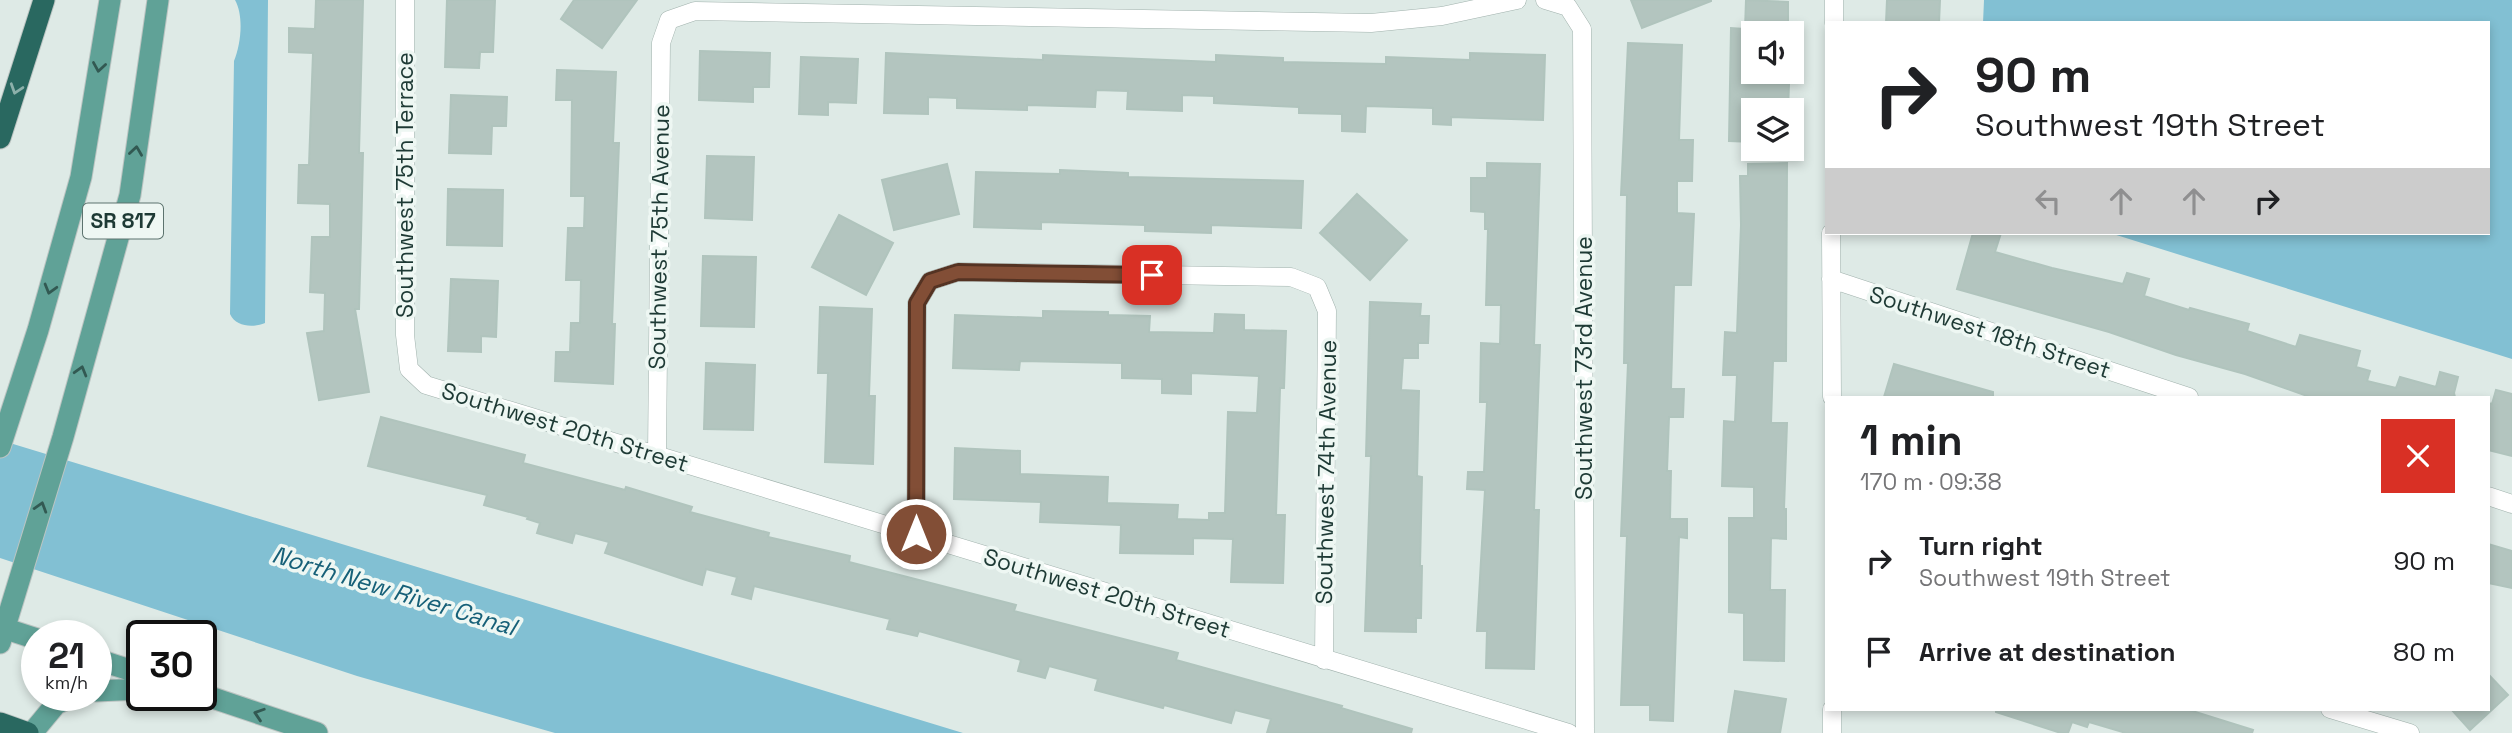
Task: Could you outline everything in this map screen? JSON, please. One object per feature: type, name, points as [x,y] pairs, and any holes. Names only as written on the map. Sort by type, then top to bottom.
[{"type":"highway","points":[[0,138],[44,0]]},
{"type":"highway","points":[[0,723],[30,733]]},
{"type":"main road","name":"SR 817","points":[[0,447],[38,330],[81,177],[110,0]]},
{"type":"main road","name":"SR 817","points":[[1,633],[62,437],[130,195],[158,0]]},
{"type":"main road","points":[[1,633],[21,636]]},
{"type":"main road","points":[[217,700],[317,733]]},
{"type":"main road","points":[[30,733],[50,711]]},
{"type":"street","name":"Southwest 75th Terrace","points":[[405,0],[405,335],[409,369]]},
{"type":"street","name":"Southwest 75th Avenue","points":[[657,455],[661,43],[669,20],[695,11],[1371,23],[1442,16],[1517,0]]},
{"type":"street","name":"Southwest 73rd Avenue","points":[[1545,0],[1568,7],[1582,29],[1585,733]]},
{"type":"street","points":[[1834,0],[1834,21]]},
{"type":"street","points":[[1831,235],[1832,396]]},
{"type":"street","name":"Southwest 74th Avenue","points":[[916,534],[917,303],[930,281],[958,272],[1292,277],[1317,287],[1327,312],[1324,660]]},
{"type":"street","name":"Southwest 18th Street","points":[[1831,279],[2186,396]]},
{"type":"street","name":"Southwest 20th Street","points":[[409,369],[426,385],[1569,733]]},
{"type":"street","points":[[2490,497],[2512,504]]},
{"type":"street","points":[[1832,711],[1832,733]]},
{"type":"street","points":[[2337,711],[2410,733]]},
{"type":"water","points":[[235,0],[268,0],[265,323],[255,326],[236,322],[230,314],[234,61],[240,30],[240,14]]},
{"type":"water","points":[[1984,0],[2512,0],[2512,359],[2116,235],[2490,235],[2490,21],[1983,21]]},
{"type":"water","name":"North New River Canal","points":[[0,440],[963,733],[555,733],[357,676],[217,630],[217,620],[188,620],[0,558]]},
{"type":"building","points":[[316,0],[363,0],[359,153],[363,153],[361,238],[359,309],[355,309],[369,392],[319,400],[307,333],[324,331],[325,293],[310,292],[312,237],[330,237],[330,204],[298,203],[299,165],[309,165],[313,53],[289,52],[289,28],[315,29]]},
{"type":"building","points":[[447,0],[495,0],[493,52],[480,52],[479,68],[445,67]]},
{"type":"building","points":[[574,0],[637,0],[602,48],[561,19]]},
{"type":"building","points":[[1631,0],[1711,0],[1711,1],[1642,28]]},
{"type":"building","points":[[1746,0],[1788,2],[1788,21],[1745,21]]},
{"type":"building","points":[[1887,0],[1940,0],[1939,21],[1886,21]]},
{"type":"building","points":[[1731,28],[1741,29],[1741,84],[1789,84],[1788,98],[1741,98],[1741,141],[1729,141]]},
{"type":"building","points":[[1628,43],[1682,45],[1679,140],[1693,140],[1692,181],[1677,181],[1677,213],[1694,214],[1691,285],[1674,285],[1671,389],[1684,389],[1683,417],[1669,417],[1667,471],[1671,471],[1670,519],[1687,519],[1687,538],[1679,537],[1673,721],[1650,720],[1650,705],[1621,705],[1627,536],[1621,536],[1628,363],[1624,363],[1627,195],[1621,195]]},
{"type":"building","points":[[700,51],[770,53],[769,87],[753,87],[753,102],[699,100]]},
{"type":"building","points":[[886,53],[1043,60],[1043,55],[1216,62],[1216,55],[1283,58],[1283,62],[1386,64],[1386,57],[1470,60],[1470,53],[1545,55],[1543,120],[1451,117],[1451,125],[1433,124],[1433,108],[1366,106],[1365,132],[1342,131],[1342,114],[1299,113],[1299,107],[1214,103],[1214,96],[1182,95],[1182,111],[1127,109],[1128,91],[1096,90],[1095,107],[1027,105],[1027,110],[957,108],[957,98],[928,97],[928,114],[884,113]]},
{"type":"building","points":[[801,57],[858,59],[856,103],[828,102],[828,115],[799,114]]},
{"type":"building","points":[[557,70],[616,72],[613,143],[619,143],[612,324],[615,324],[613,384],[555,381],[556,352],[570,352],[571,323],[580,323],[581,280],[566,280],[568,228],[584,228],[585,196],[571,196],[572,100],[556,100]]},
{"type":"building","points":[[451,95],[507,97],[506,126],[492,126],[491,154],[449,153]]},
{"type":"building","points":[[707,156],[754,157],[752,220],[705,218]]},
{"type":"building","points":[[1487,163],[1540,164],[1534,345],[1540,345],[1534,510],[1539,510],[1534,669],[1486,668],[1487,631],[1477,631],[1485,490],[1467,489],[1468,472],[1484,472],[1487,402],[1480,402],[1481,343],[1500,344],[1501,305],[1486,305],[1488,229],[1485,229],[1485,212],[1471,211],[1471,178],[1487,178]]},
{"type":"building","points":[[1787,163],[1786,361],[1773,361],[1771,423],[1787,423],[1784,509],[1786,539],[1771,538],[1770,590],[1785,590],[1784,661],[1744,660],[1744,613],[1729,612],[1729,518],[1754,518],[1754,487],[1722,486],[1724,421],[1735,422],[1737,375],[1723,375],[1725,332],[1737,333],[1740,176],[1748,176],[1748,164]]},
{"type":"building","points":[[947,164],[959,214],[894,230],[882,180]]},
{"type":"building","points":[[1060,170],[1128,173],[1128,177],[1303,181],[1301,228],[1211,225],[1211,233],[1145,231],[1145,225],[1041,222],[1041,229],[974,227],[976,172],[1060,174]]},
{"type":"building","points":[[448,189],[503,190],[502,246],[447,245]]},
{"type":"building","points":[[1357,194],[1407,240],[1370,280],[1320,233]]},
{"type":"building","points":[[839,215],[893,243],[866,295],[812,267]]},
{"type":"building","points":[[1972,235],[2000,235],[1995,252],[2123,284],[2127,273],[2149,279],[2144,296],[2249,324],[2247,331],[2296,347],[2300,335],[2360,351],[2356,367],[2370,371],[2367,381],[2396,388],[2400,377],[2436,387],[2440,372],[2458,377],[2455,396],[2307,396],[2109,332],[1957,289]]},
{"type":"building","points":[[703,256],[756,257],[754,327],[701,326]]},
{"type":"building","points":[[451,279],[498,281],[496,337],[481,336],[481,352],[448,351]]},
{"type":"building","points":[[1370,302],[1421,304],[1420,316],[1429,316],[1428,343],[1418,343],[1418,358],[1403,358],[1401,390],[1419,391],[1417,476],[1422,477],[1422,566],[1421,618],[1416,618],[1416,632],[1365,631],[1371,456],[1366,456]]},
{"type":"building","points":[[820,307],[872,309],[869,396],[875,396],[873,464],[825,462],[828,373],[818,373]]},
{"type":"building","points":[[1043,311],[1150,316],[1149,332],[1214,333],[1215,314],[1244,315],[1244,330],[1286,331],[1284,388],[1280,388],[1276,515],[1285,515],[1283,583],[1231,582],[1233,539],[1193,538],[1193,554],[1120,553],[1121,525],[1040,522],[1041,502],[954,499],[955,448],[1020,451],[1020,474],[1108,477],[1107,503],[1178,505],[1177,519],[1209,520],[1209,513],[1225,513],[1228,412],[1257,413],[1259,376],[1191,373],[1191,394],[1162,393],[1162,379],[1122,378],[1122,363],[1020,361],[1019,370],[953,368],[955,315],[1043,318]]},
{"type":"building","points":[[706,363],[755,365],[753,430],[704,429]]},
{"type":"building","points":[[1894,364],[1993,392],[1993,396],[1884,396]]},
{"type":"building","points":[[2496,390],[2512,394],[2512,456],[2490,450],[2492,404]]},
{"type":"building","points":[[381,417],[525,455],[523,463],[625,490],[626,487],[692,507],[690,512],[769,533],[768,537],[850,556],[849,562],[1016,605],[1014,611],[1178,653],[1176,660],[1342,706],[1341,708],[1412,729],[1411,733],[1267,733],[1271,719],[1235,710],[1231,723],[1095,690],[1098,679],[1049,666],[1045,678],[1018,671],[1021,660],[919,631],[917,636],[887,629],[890,619],[754,586],[751,599],[732,594],[737,577],[706,569],[702,585],[605,553],[609,542],[575,533],[572,543],[537,533],[540,523],[484,505],[487,495],[368,466]]},
{"type":"building","points":[[2490,545],[2512,551],[2512,588],[2490,583]]},
{"type":"building","points":[[2490,676],[2508,695],[2470,730],[2453,711],[2490,711]]},
{"type":"building","points":[[1735,691],[1786,699],[1780,733],[1728,733]]},
{"type":"building","points":[[2192,711],[2253,730],[2252,733],[2126,733],[2089,722],[2087,727],[2072,722],[2068,733],[2061,733],[1996,712]]},
{"type":"route","points":[[916,534],[917,303],[930,281],[958,272],[1152,275]]}]
